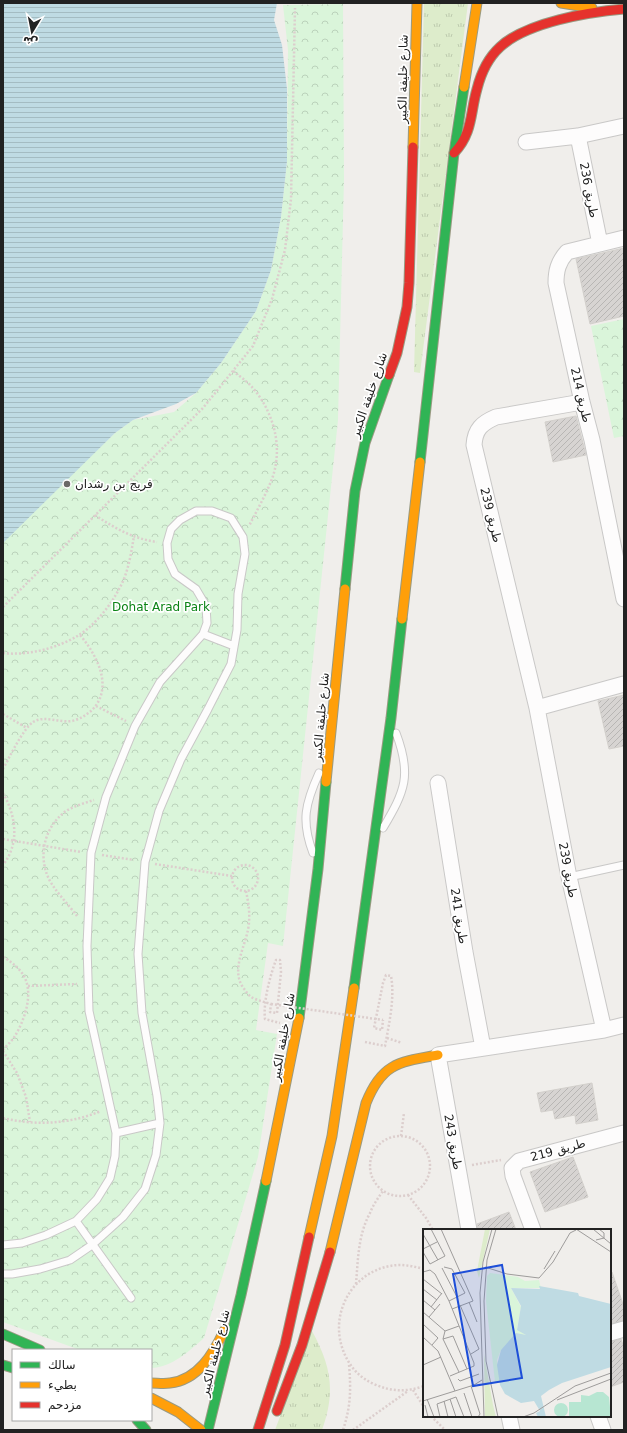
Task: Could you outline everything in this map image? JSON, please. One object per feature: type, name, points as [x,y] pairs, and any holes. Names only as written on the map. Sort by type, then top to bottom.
[{"type":"main road","name":"شارع خليفة الكبير","points":[[208,1430],[241,1295],[268,1174],[298,1027],[318,868],[352,516],[357,479],[367,437],[397,353],[407,307],[410,275],[416,3]]},
{"type":"main road","points":[[258,1430],[285,1345],[292,1316],[332,1136],[348,1039],[391,718],[454,154],[477,3]]},
{"type":"main road","points":[[561,3],[609,10]]},
{"type":"main road","points":[[454,154],[463,145],[470,131],[477,90],[484,70],[494,52],[502,44],[516,35],[548,22],[609,10],[624,9]]},
{"type":"main road","points":[[264,1430],[276,1411],[298,1362],[341,1212],[370,1088],[379,1076],[391,1067],[405,1061],[438,1055]]},
{"type":"main road","points":[[152,1383],[171,1383],[194,1374],[209,1359],[241,1295]]},
{"type":"main road","points":[[3,1334],[38,1349]]},
{"type":"main road","points":[[152,1398],[165,1404],[188,1419],[201,1430]]},
{"type":"main road","points":[[138,1421],[146,1430]]},
{"type":"street","points":[[526,142],[578,136],[624,126]]},
{"type":"street","name":"طريق 236","points":[[578,136],[600,244]]},
{"type":"street","name":"طريق 214","points":[[624,238],[567,252],[561,258],[556,274],[556,283],[582,402],[592,440],[624,599]]},
{"type":"street","name":"طريق 239","points":[[582,402],[496,417],[478,428],[474,436],[474,445],[537,708],[569,877],[604,1030]]},
{"type":"street","points":[[537,708],[624,684]]},
{"type":"street","name":"طريق 241","points":[[438,783],[465,952],[483,1048]]},
{"type":"street","points":[[438,1055],[604,1030],[624,1025]]},
{"type":"street","name":"طريق 243","points":[[438,1055],[469,1229]]},
{"type":"street","name":"طريق 219","points":[[533,1229],[513,1176],[512,1168],[519,1160],[623,1136]]},
{"type":"street","points":[[611,1333],[624,1329]]},
{"type":"street","points":[[509,1417],[512,1430]]},
{"type":"street","points":[[598,1417],[603,1430]]},
{"type":"lane","points":[[3,1245],[22,1243],[46,1235],[76,1221],[97,1200],[110,1178],[115,1156],[116,1133],[89,1011],[88,931],[91,853],[106,797],[135,726],[160,682],[203,634],[207,623],[206,606],[196,590],[175,574],[168,559],[167,543],[172,529],[180,520],[196,511],[212,511],[231,518],[243,537],[245,554],[238,594],[237,630],[230,664],[181,759],[159,811],[145,862],[138,954],[142,1013],[158,1096],[160,1123],[156,1155],[145,1189],[123,1217],[92,1245],[70,1260],[40,1269],[12,1274],[3,1274]]},
{"type":"lane","points":[[203,634],[234,646]]},
{"type":"lane","points":[[373,846],[396,806],[403,785],[405,764],[391,718]]},
{"type":"lane","points":[[318,868],[307,838],[305,824],[306,808],[312,789],[330,750]]},
{"type":"lane","points":[[569,877],[624,865]]},
{"type":"lane","points":[[116,1133],[160,1123]]},
{"type":"lane","points":[[76,1221],[131,1298]]},
{"type":"path","points":[[3,607],[203,408],[253,346],[272,299],[285,250],[291,199],[294,8]]},
{"type":"path","points":[[233,372],[252,386],[266,405],[274,428],[277,452],[273,476],[243,537]]},
{"type":"path","points":[[95,516],[113,527],[134,536],[150,541],[167,543]]},
{"type":"path","points":[[3,654],[14,655],[47,650],[80,635],[101,616],[120,589],[130,558],[134,536]]},
{"type":"path","points":[[3,769],[27,728],[33,722],[40,719],[71,721],[81,718],[96,706],[101,695],[103,684],[101,672],[96,658],[80,635]]},
{"type":"path","points":[[96,706],[135,726]]},
{"type":"path","points":[[3,714],[27,728]]},
{"type":"path","points":[[3,794],[9,804],[15,828],[14,841],[3,865]]},
{"type":"path","points":[[88,931],[48,878],[43,862],[44,846],[48,833],[55,821],[65,812],[78,805],[106,797]]},
{"type":"path","points":[[3,839],[232,876]]},
{"type":"path","points":[[244,865],[255,869],[258,874],[258,880],[256,886],[252,890],[246,891],[235,887],[232,882],[232,876],[238,867],[244,865]]},
{"type":"path","points":[[246,891],[249,907],[249,922],[247,938],[237,969],[241,985],[252,998],[271,1004],[383,1020],[382,1030],[374,1028],[383,983],[386,975],[391,976],[390,1017],[385,1046],[348,1039]]},
{"type":"path","points":[[3,957],[15,964],[23,974],[28,986],[27,1004],[23,1021],[14,1037],[3,1051],[16,1073],[24,1091],[30,1122]]},
{"type":"path","points":[[264,1011],[272,972],[276,960],[280,960],[281,972],[277,1013],[270,1012],[271,1004]]},
{"type":"path","points":[[28,986],[88,984]]},
{"type":"path","points":[[3,1118],[30,1122],[63,1122],[87,1117],[110,1108]]},
{"type":"path","points":[[401,1136],[404,1113]]},
{"type":"path","points":[[401,1136],[413,1139],[422,1146],[429,1157],[430,1169],[426,1181],[418,1190],[408,1195],[395,1196],[383,1191],[374,1182],[370,1170],[371,1157],[378,1146],[388,1138],[401,1136]]},
{"type":"path","points":[[458,1168],[496,1160],[519,1160]]},
{"type":"path","points":[[356,1284],[360,1240],[363,1229],[370,1212],[383,1191]]},
{"type":"path","points":[[408,1195],[426,1218],[432,1229]]},
{"type":"path","points":[[423,1269],[400,1265],[388,1266],[365,1276],[356,1284],[343,1302],[338,1323],[340,1344],[349,1364],[358,1374],[381,1388],[395,1391],[408,1391],[423,1386]]},
{"type":"path","points":[[343,1430],[350,1405],[351,1391],[349,1364]]},
{"type":"path","points":[[413,1390],[423,1405]]},
{"type":"path","points":[[353,1430],[408,1391]]},
{"type":"path","points":[[432,1417],[445,1430]]},
{"type":"green space","points":[[424,3],[468,3],[420,373],[414,372]]},
{"type":"green space","name":"Dohat Arad Park","points":[[343,4],[344,179],[338,420],[283,946],[268,943],[256,1030],[277,1034],[258,1157],[204,1338],[180,1358],[166,1365],[152,1368],[152,1349],[77,1349],[3,1322],[3,540],[115,433],[133,420],[174,412],[196,393],[221,363],[256,311],[271,270],[281,217],[287,161],[288,50],[283,5]]},
{"type":"green space","points":[[624,319],[624,436],[614,438],[591,326]]},
{"type":"green space","points":[[312,1331],[324,1356],[329,1379],[329,1403],[322,1430],[275,1430]]},
{"type":"water","points":[[3,3],[277,3],[274,20],[282,45],[287,89],[287,161],[281,217],[271,270],[256,311],[221,363],[196,393],[176,404],[133,420],[115,433],[3,543]]},
{"type":"building","points":[[624,248],[624,316],[590,324],[576,259]]},
{"type":"building","points":[[576,416],[586,455],[553,462],[545,422]]},
{"type":"building","points":[[624,695],[624,746],[609,749],[598,701]]},
{"type":"building","points":[[592,1083],[598,1120],[576,1124],[575,1115],[555,1119],[553,1110],[541,1112],[537,1093]]},
{"type":"building","points":[[573,1157],[588,1197],[545,1212],[530,1172]]},
{"type":"building","points":[[509,1212],[516,1229],[478,1229],[477,1224]]},
{"type":"building","points":[[611,1272],[624,1307],[624,1320],[611,1324]]},
{"type":"building","points":[[621,1339],[624,1348],[624,1382],[611,1387],[611,1342]]},
{"type":"traffic: fast","points":[[420,462],[454,153],[464,87]]},
{"type":"traffic: fast","points":[[345,589],[355,491],[365,443],[389,375]]},
{"type":"traffic: fast","points":[[354,988],[391,718],[402,619]]},
{"type":"traffic: fast","points":[[299,1018],[318,869],[326,782]]},
{"type":"traffic: fast","points":[[208,1430],[241,1295],[266,1181]]},
{"type":"traffic: fast","points":[[3,1334],[38,1349]]},
{"type":"traffic: fast","points":[[3,1365],[12,1368]]},
{"type":"traffic: fast","points":[[138,1421],[146,1430]]},
{"type":"traffic: slow","points":[[413,147],[417,3]]},
{"type":"traffic: slow","points":[[464,87],[477,3]]},
{"type":"traffic: slow","points":[[561,3],[592,8]]},
{"type":"traffic: slow","points":[[402,619],[420,462]]},
{"type":"traffic: slow","points":[[326,782],[345,589]]},
{"type":"traffic: slow","points":[[309,1237],[332,1136],[354,988]]},
{"type":"traffic: slow","points":[[266,1181],[299,1018]]},
{"type":"traffic: slow","points":[[330,1252],[366,1103],[372,1090],[386,1072],[393,1067],[413,1060],[438,1055]]},
{"type":"traffic: slow","points":[[152,1383],[170,1383],[189,1377],[209,1357],[224,1331]]},
{"type":"traffic: slow","points":[[152,1399],[178,1412],[201,1430]]},
{"type":"traffic: jam","points":[[454,153],[465,138],[468,130],[477,89],[483,72],[492,56],[500,47],[512,38],[542,25],[577,16],[624,9]]},
{"type":"traffic: jam","points":[[389,375],[397,353],[407,307],[413,147]]},
{"type":"traffic: jam","points":[[258,1430],[285,1345],[309,1237]]},
{"type":"traffic: jam","points":[[277,1411],[302,1345],[330,1252]]},
{"type":"place","name":"فريج بن رشدان","points":[[67,484]]}]
